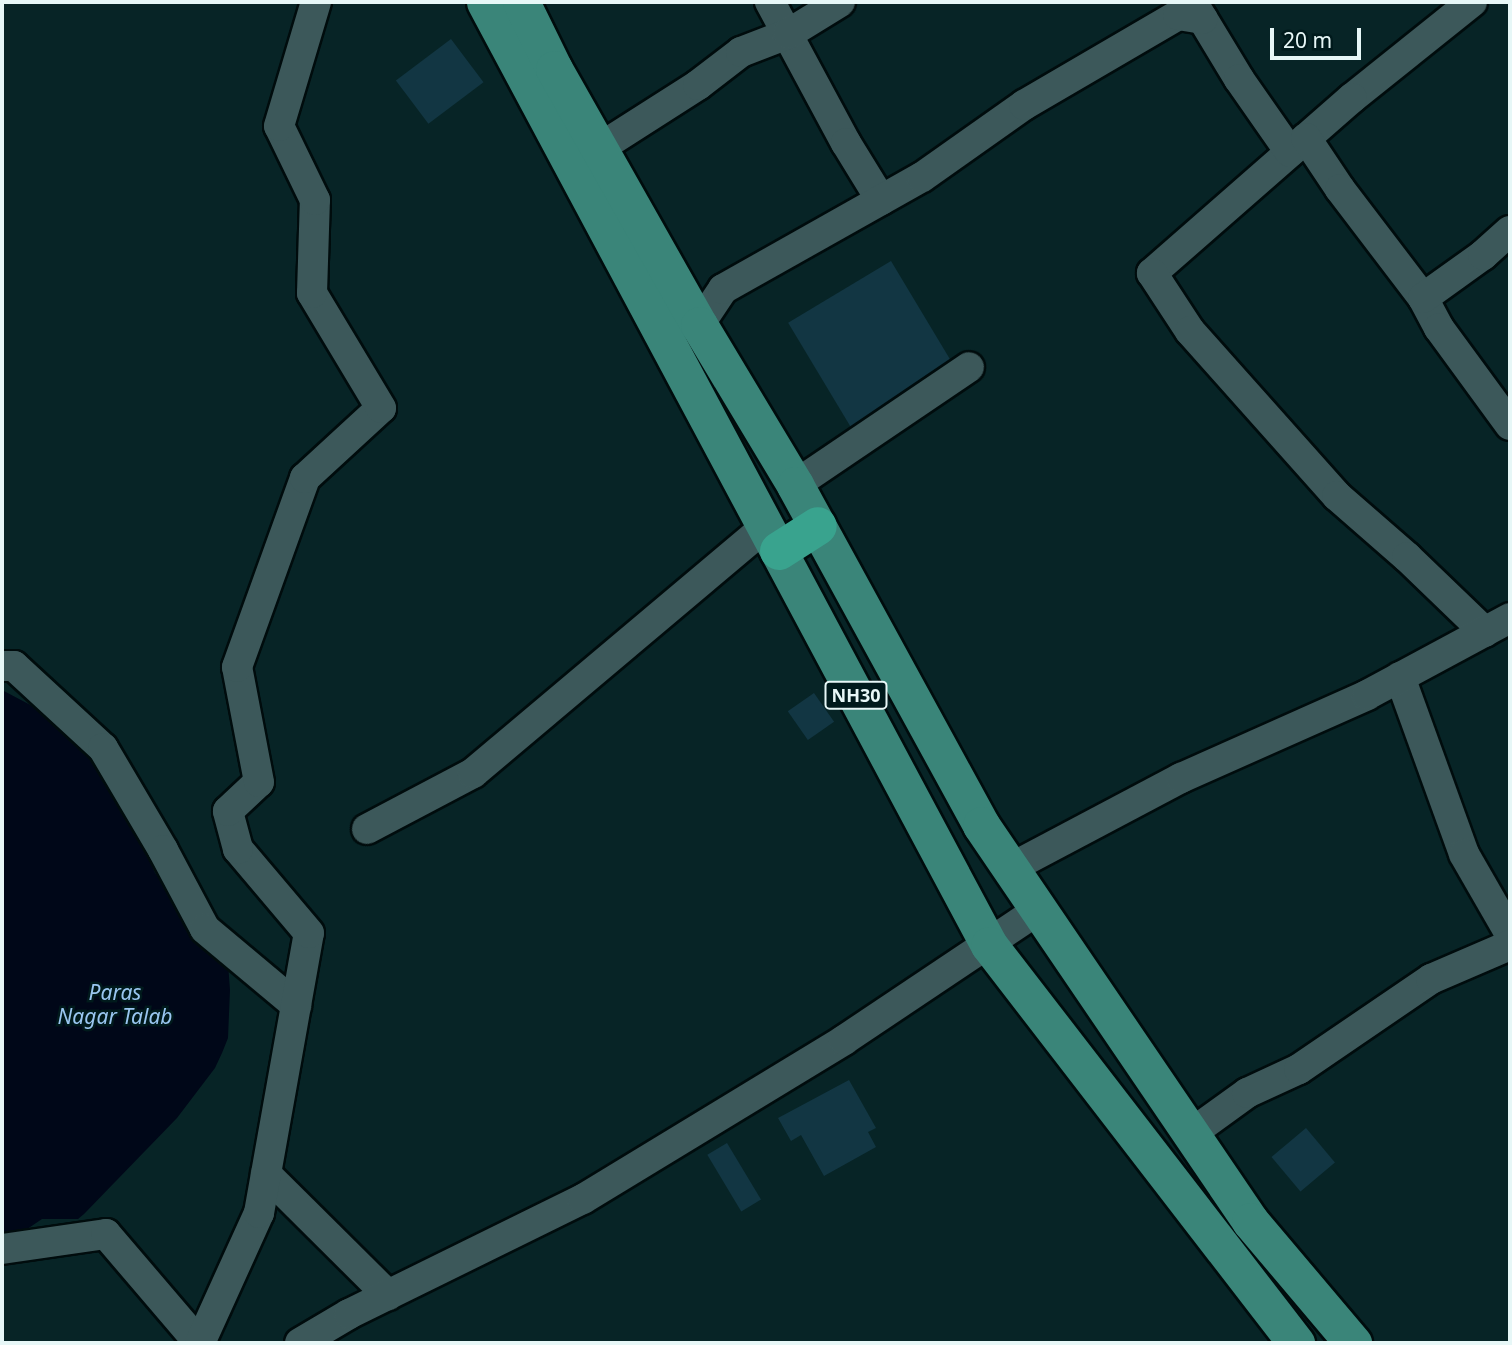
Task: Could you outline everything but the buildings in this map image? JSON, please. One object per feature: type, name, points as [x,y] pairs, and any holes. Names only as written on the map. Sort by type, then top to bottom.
[{"type":"highway","points":[[772,538],[818,526]]},
{"type":"main road","name":"NH30","points":[[485,2],[989,945],[1296,1343]]},
{"type":"main road","name":"NH30","points":[[521,2],[554,69],[601,147],[699,325],[795,485],[981,825],[1189,1135],[1250,1221],[1353,1343]]},
{"type":"street","points":[[2,1249],[106,1234],[200,1343],[259,1213],[309,933],[238,849],[228,811],[259,782],[237,667],[305,478],[381,408],[312,293],[315,200],[279,125],[316,2]]},
{"type":"street","points":[[770,2],[846,143],[881,200]]},
{"type":"street","points":[[601,147],[698,85],[741,52],[788,34],[840,2]]},
{"type":"street","points":[[1009,869],[1181,778],[1400,677],[1497,625],[1407,556],[1338,496],[1189,331],[1152,273],[1298,145],[1472,2]]},
{"type":"street","points":[[699,325],[723,289],[922,177],[1024,105],[1127,43],[1178,15],[1198,10],[1253,101],[1340,189],[1423,298],[1439,328],[1510,425]]},
{"type":"street","points":[[1423,298],[1483,255],[1510,231]]},
{"type":"street","points":[[795,485],[969,367]]},
{"type":"street","points":[[367,829],[473,773],[772,538]]},
{"type":"street","points":[[2,666],[14,666],[103,748],[163,850],[205,929],[296,1005]]},
{"type":"street","points":[[1400,677],[1464,854],[1510,934]]},
{"type":"street","points":[[300,1343],[388,1295],[583,1199],[844,1040],[1037,911]]},
{"type":"street","points":[[1189,1135],[1248,1093],[1299,1069],[1431,979],[1510,945]]},
{"type":"street","points":[[266,1174],[388,1295]]},
{"type":"water","name":"Paras Nagar Talab","points":[[2,690],[74,728],[139,834],[155,873],[228,963],[230,990],[228,1038],[222,1053],[215,1068],[177,1118],[78,1219],[42,1219],[2,1246]]}]
